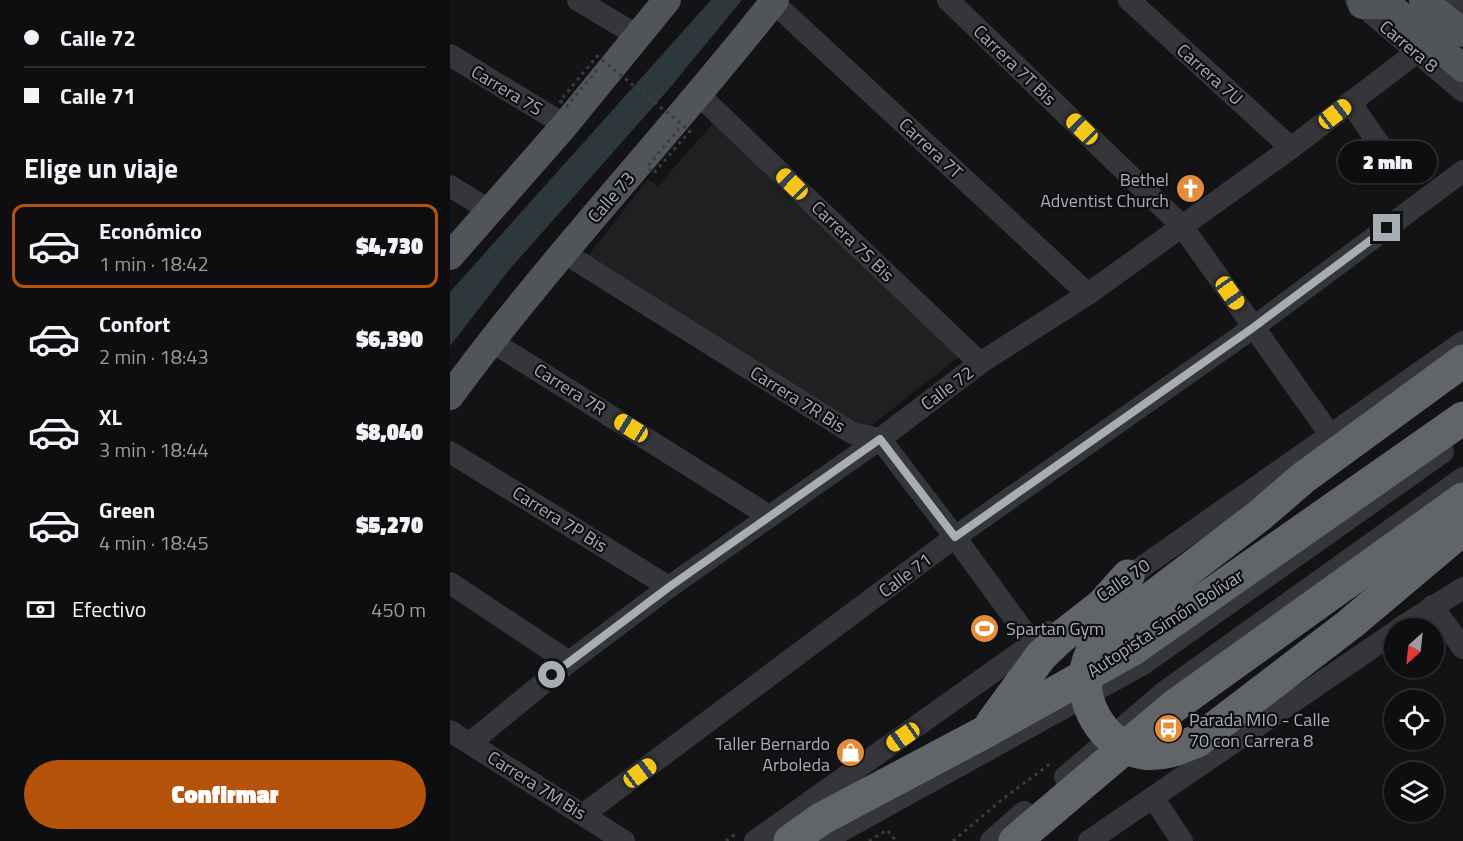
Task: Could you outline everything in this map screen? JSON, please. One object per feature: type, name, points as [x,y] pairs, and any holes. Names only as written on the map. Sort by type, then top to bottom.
[{"type":"highway","points":[[1463,361],[1313,471],[1260,516],[1116,625],[1096,645],[1086,670],[1086,698],[1097,724],[1118,743],[1144,753],[1171,752],[1197,741],[1350,624],[1463,529]]},
{"type":"highway","points":[[1260,516],[1311,488],[1422,417],[1463,395]]},
{"type":"highway","name":"Autopista Simón Bolívar","points":[[790,841],[821,819],[983,734],[1132,649],[1463,418]]},
{"type":"highway","points":[[1015,841],[1173,707],[1463,499]]},
{"type":"highway","points":[[1350,624],[1463,556]]},
{"type":"highway","points":[[983,734],[1041,656],[1102,605],[1128,576]]},
{"type":"main road","points":[[450,256],[565,125],[668,0]]},
{"type":"main road","name":"Calle 73","points":[[450,396],[563,252],[699,95],[774,1]]},
{"type":"main road","points":[[1425,1],[1463,33]]},
{"type":"main road","name":"Carrera 8","points":[[1370,2],[1424,47],[1463,68]]},
{"type":"main road","points":[[450,369],[485,349]]},
{"type":"street","points":[[578,0],[638,36]]},
{"type":"street","name":"Carrera 7T Bis","points":[[948,0],[1182,226],[1331,436]]},
{"type":"street","name":"Carrera 7U","points":[[1130,0],[1291,148]]},
{"type":"street","points":[[1457,0],[1463,5]]},
{"type":"street","name":"Carrera 7T","points":[[774,1],[1088,294]]},
{"type":"street","name":"Calle 72","points":[[470,743],[569,662],[669,587],[880,439],[980,363],[1088,294],[1291,148],[1424,47]]},
{"type":"street","name":"Carrera 8","points":[[1424,47],[1463,91]]},
{"type":"street","name":"Carrera 7S","points":[[450,56],[565,125]]},
{"type":"street","name":"Carrera 7S Bis","points":[[699,95],[980,363]]},
{"type":"street","points":[[1350,102],[1399,173]]},
{"type":"street","name":"Calle 71","points":[[584,814],[955,537],[1254,327],[1463,171]]},
{"type":"street","points":[[450,186],[489,210]]},
{"type":"street","name":"Carrera 7R Bis","points":[[563,252],[852,433],[880,439]]},
{"type":"street","name":"Calle 70","points":[[755,841],[1463,342]]},
{"type":"street","name":"Carrera 7R","points":[[485,349],[769,516]]},
{"type":"street","points":[[823,841],[1143,664],[1463,438]]},
{"type":"street","points":[[880,439],[1033,645]]},
{"type":"street","name":"Carrera 7P Bis","points":[[450,452],[669,587]]},
{"type":"street","points":[[991,841],[1163,693],[1463,478]]},
{"type":"street","points":[[450,583],[569,662]]},
{"type":"street","points":[[1415,618],[1463,588]]},
{"type":"street","points":[[1432,606],[1463,648]]},
{"type":"street","points":[[1089,841],[1154,799],[1384,640]]},
{"type":"street","name":"Carrera 7M Bis","points":[[450,731],[624,841]]},
{"type":"street","points":[[1154,799],[1182,841]]},
{"type":"path","points":[[597,70],[567,106],[560,100],[597,56],[690,131],[654,173],[647,167],[679,129]]},
{"type":"path","points":[[869,841],[886,830],[896,841]]},
{"type":"shaded area","points":[[711,0],[742,0],[668,90],[509,270],[450,346],[450,292]]},
{"type":"shaded area","points":[[714,122],[961,355],[866,430],[587,257],[648,179],[658,186]]},
{"type":"place","name":"Bethel Adventist Church","points":[[1190,189]]},
{"type":"place","name":"Spartan Gym","points":[[985,628]]},
{"type":"place","name":"Parada MIO - Calle 70 con Carrera 8","points":[[1168,729]]},
{"type":"place","name":"Taller Bernardo Arboleda","points":[[851,753]]},
{"type":"route","points":[[552,675],[669,587],[880,439],[955,537],[1254,327],[1387,228]]}]
